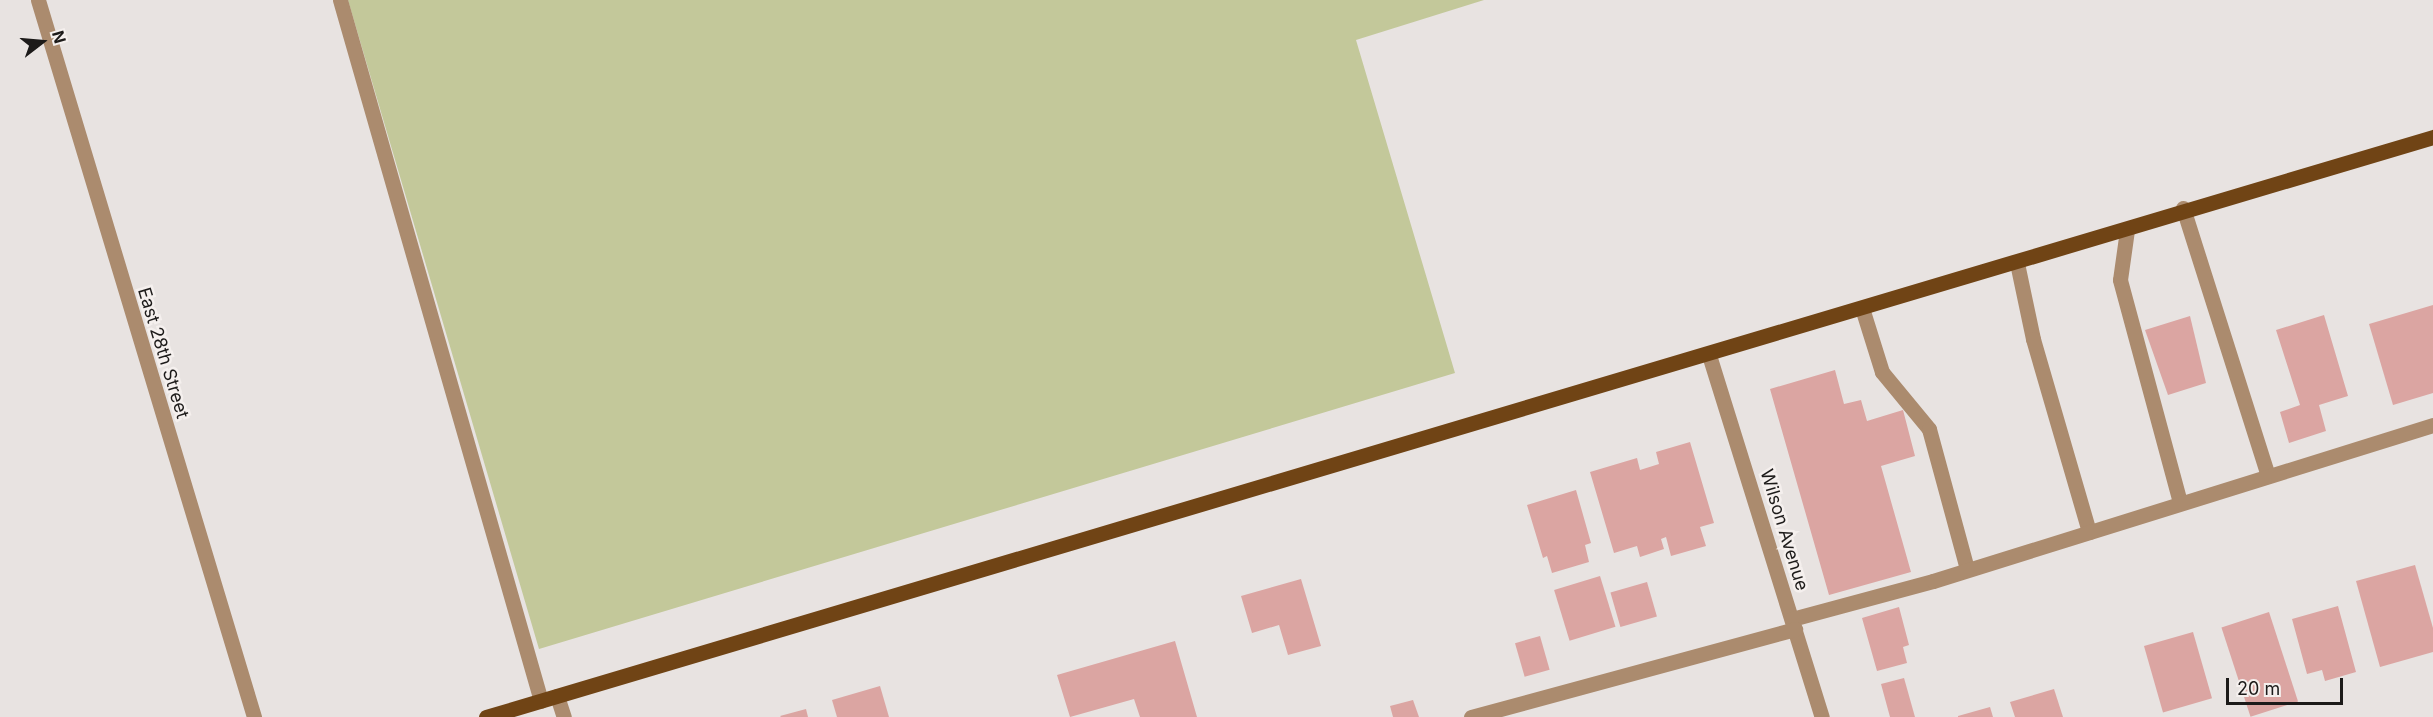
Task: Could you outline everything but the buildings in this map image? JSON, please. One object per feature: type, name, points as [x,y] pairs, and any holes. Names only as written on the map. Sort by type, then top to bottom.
[{"type":"main road","points":[[486,717],[2017,263],[2127,230],[2183,208],[2433,137]]},
{"type":"street","name":"East 28th Street","points":[[38,0],[254,717]]},
{"type":"street","points":[[340,0],[541,701]]},
{"type":"street","points":[[2183,208],[2268,476]]},
{"type":"street","points":[[2127,230],[2120,280],[2180,503]]},
{"type":"street","points":[[2017,263],[2033,339],[2089,532]]},
{"type":"street","points":[[1862,308],[1882,372],[1929,429],[1967,569]]},
{"type":"street","name":"Wilson Avenue","points":[[1709,355],[1822,717]]},
{"type":"street","points":[[1471,717],[1793,624],[2433,425]]},
{"type":"street","points":[[557,696],[564,717]]},
{"type":"green space","points":[[348,0],[1484,0],[1356,40],[1455,373],[539,649]]}]
